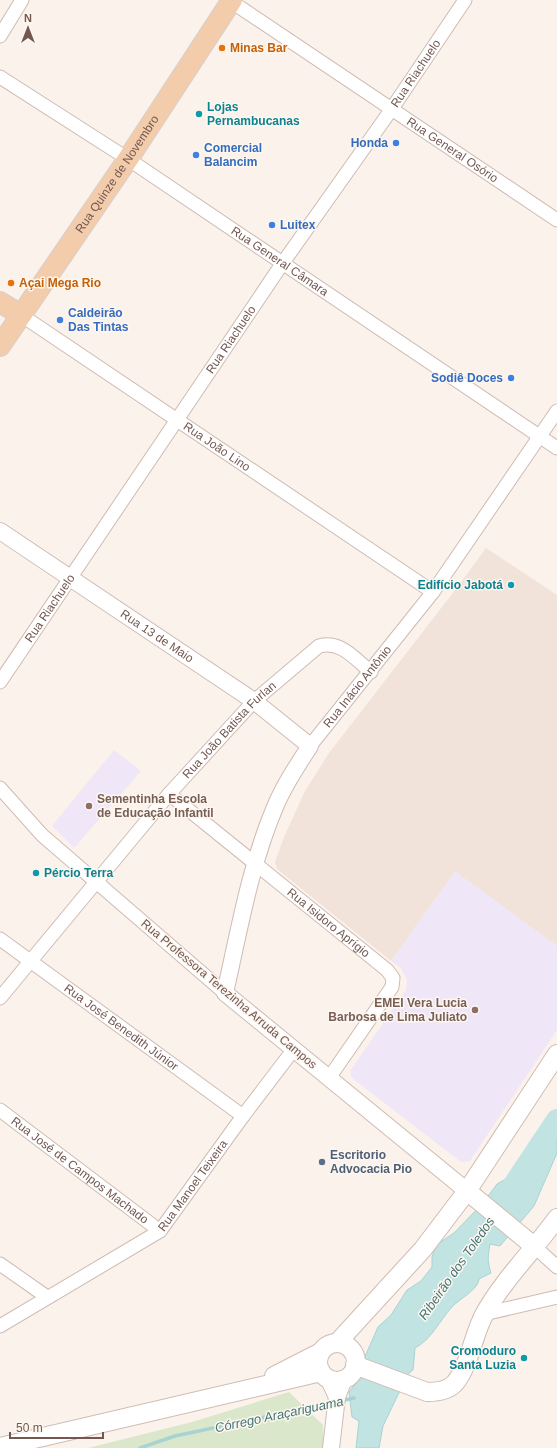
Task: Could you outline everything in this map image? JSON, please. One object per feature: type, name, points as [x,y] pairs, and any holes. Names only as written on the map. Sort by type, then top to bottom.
[{"type":"main road","name":"Rua Quinze de Novembro","points":[[0,346],[128,159],[230,0]]},
{"type":"main road","name":"Rua João Lino","points":[[0,302],[21,315]]},
{"type":"main road","points":[[337,1343],[473,1195],[557,1054]]},
{"type":"main road","points":[[473,1195],[530,1243]]},
{"type":"main road","points":[[250,1388],[321,1352],[331,1344],[337,1343],[349,1347],[358,1366],[418,1388],[434,1392],[450,1388],[460,1375],[484,1314],[530,1243],[557,1218]]},
{"type":"main road","points":[[321,1352],[318,1358],[331,1376]]},
{"type":"main road","points":[[0,1446],[250,1388],[331,1376],[353,1371],[358,1366]]},
{"type":"street","points":[[0,36],[22,0]]},
{"type":"street","name":"Rua General Osório","points":[[230,0],[391,110],[557,220]]},
{"type":"street","name":"Rua Riachuelo","points":[[0,682],[282,264],[391,110],[465,0]]},
{"type":"street","name":"Rua General Câmara","points":[[0,77],[128,159],[557,448]]},
{"type":"street","name":"Rua João Lino","points":[[21,315],[433,592]]},
{"type":"street","name":"Rua Inácio Antônio","points":[[225,993],[255,862],[275,806],[289,778],[310,746],[433,592],[557,411]]},
{"type":"street","name":"Rua 13 de Maio","points":[[0,531],[254,701],[310,746]]},
{"type":"street","name":"Rua João Batista Furlan","points":[[0,998],[169,794],[254,701],[319,646],[327,644],[335,644],[345,649],[370,672]]},
{"type":"street","name":"Rua Professora Terezinha Arruda Campos","points":[[0,788],[42,835],[95,882],[225,993],[473,1195]]},
{"type":"street","name":"Rua Isidoro Aprígio","points":[[169,794],[387,970],[393,978],[392,987],[329,1078]]},
{"type":"street","name":"Rua José Benedith Júnior","points":[[0,938],[243,1116]]},
{"type":"street","name":"Rua Manoel Teixeira","points":[[0,1326],[160,1231],[243,1116],[294,1049]]},
{"type":"street","name":"Rua José de Campos Machado","points":[[0,1110],[160,1231]]},
{"type":"street","points":[[530,1243],[557,1267]]},
{"type":"street","points":[[0,1264],[47,1297]]},
{"type":"street","points":[[484,1314],[557,1297]]},
{"type":"street","points":[[331,1376],[337,1398],[331,1448]]},
{"type":"shaded area","points":[[486,548],[557,595],[557,946],[455,872],[391,961],[277,869],[275,862],[284,837],[305,791],[329,753]]},
{"type":"shaded area","name":"Sementinha Escola de Educação Infantil","points":[[114,750],[141,771],[74,848],[52,826]]},
{"type":"shaded area","name":"EMEI Vera Lucia Barbosa de Lima Juliato","points":[[455,871],[557,946],[557,1030],[470,1161],[461,1162],[352,1078],[350,1071],[406,990],[407,980],[401,968],[391,961]]},
{"type":"green space","points":[[289,1392],[323,1425],[324,1448],[88,1448],[192,1422]]},
{"type":"water","points":[[557,1120],[557,1153],[534,1206],[500,1246],[490,1244],[488,1258],[491,1273],[479,1279],[472,1291],[452,1307],[431,1335],[415,1348],[413,1370],[408,1374],[383,1426],[379,1448],[356,1448],[359,1421],[352,1417],[349,1392],[356,1383],[363,1361],[378,1327],[391,1315],[407,1290],[421,1281],[432,1267],[432,1257],[436,1245],[454,1233],[483,1203],[497,1184],[528,1166]]},
{"type":"waterway","name":"Ribeirão dos Toledos","points":[[511,1189],[557,1120]]},
{"type":"waterway","name":"Córrego Araçariguama","points":[[340,1401],[354,1398]]},
{"type":"waterway","name":"Córrego Araçariguama","points":[[140,1448],[175,1436],[332,1403]]},
{"type":"place","name":"Minas Bar","points":[[222,48]]},
{"type":"place","name":"Lojas Pernambucanas","points":[[199,114]]},
{"type":"place","name":"Honda","points":[[396,143]]},
{"type":"place","name":"Comercial Balancim","points":[[196,155]]},
{"type":"place","name":"Luitex","points":[[272,225]]},
{"type":"place","name":"Açai Mega Rio","points":[[11,283]]},
{"type":"place","name":"Caldeirão Das Tintas","points":[[60,320]]},
{"type":"place","name":"Sodiê Doces","points":[[511,378]]},
{"type":"place","name":"Edifício Jabotá","points":[[511,585]]},
{"type":"place","name":"Sementinha Escola de Educação Infantil","points":[[89,806]]},
{"type":"place","name":"Pércio Terra","points":[[36,873]]},
{"type":"place","name":"EMEI Vera Lucia Barbosa de Lima Juliato","points":[[475,1010]]},
{"type":"place","name":"Escritorio Advocacia Pio","points":[[322,1162]]},
{"type":"place","name":"Cromoduro Santa Luzia","points":[[524,1358]]}]
